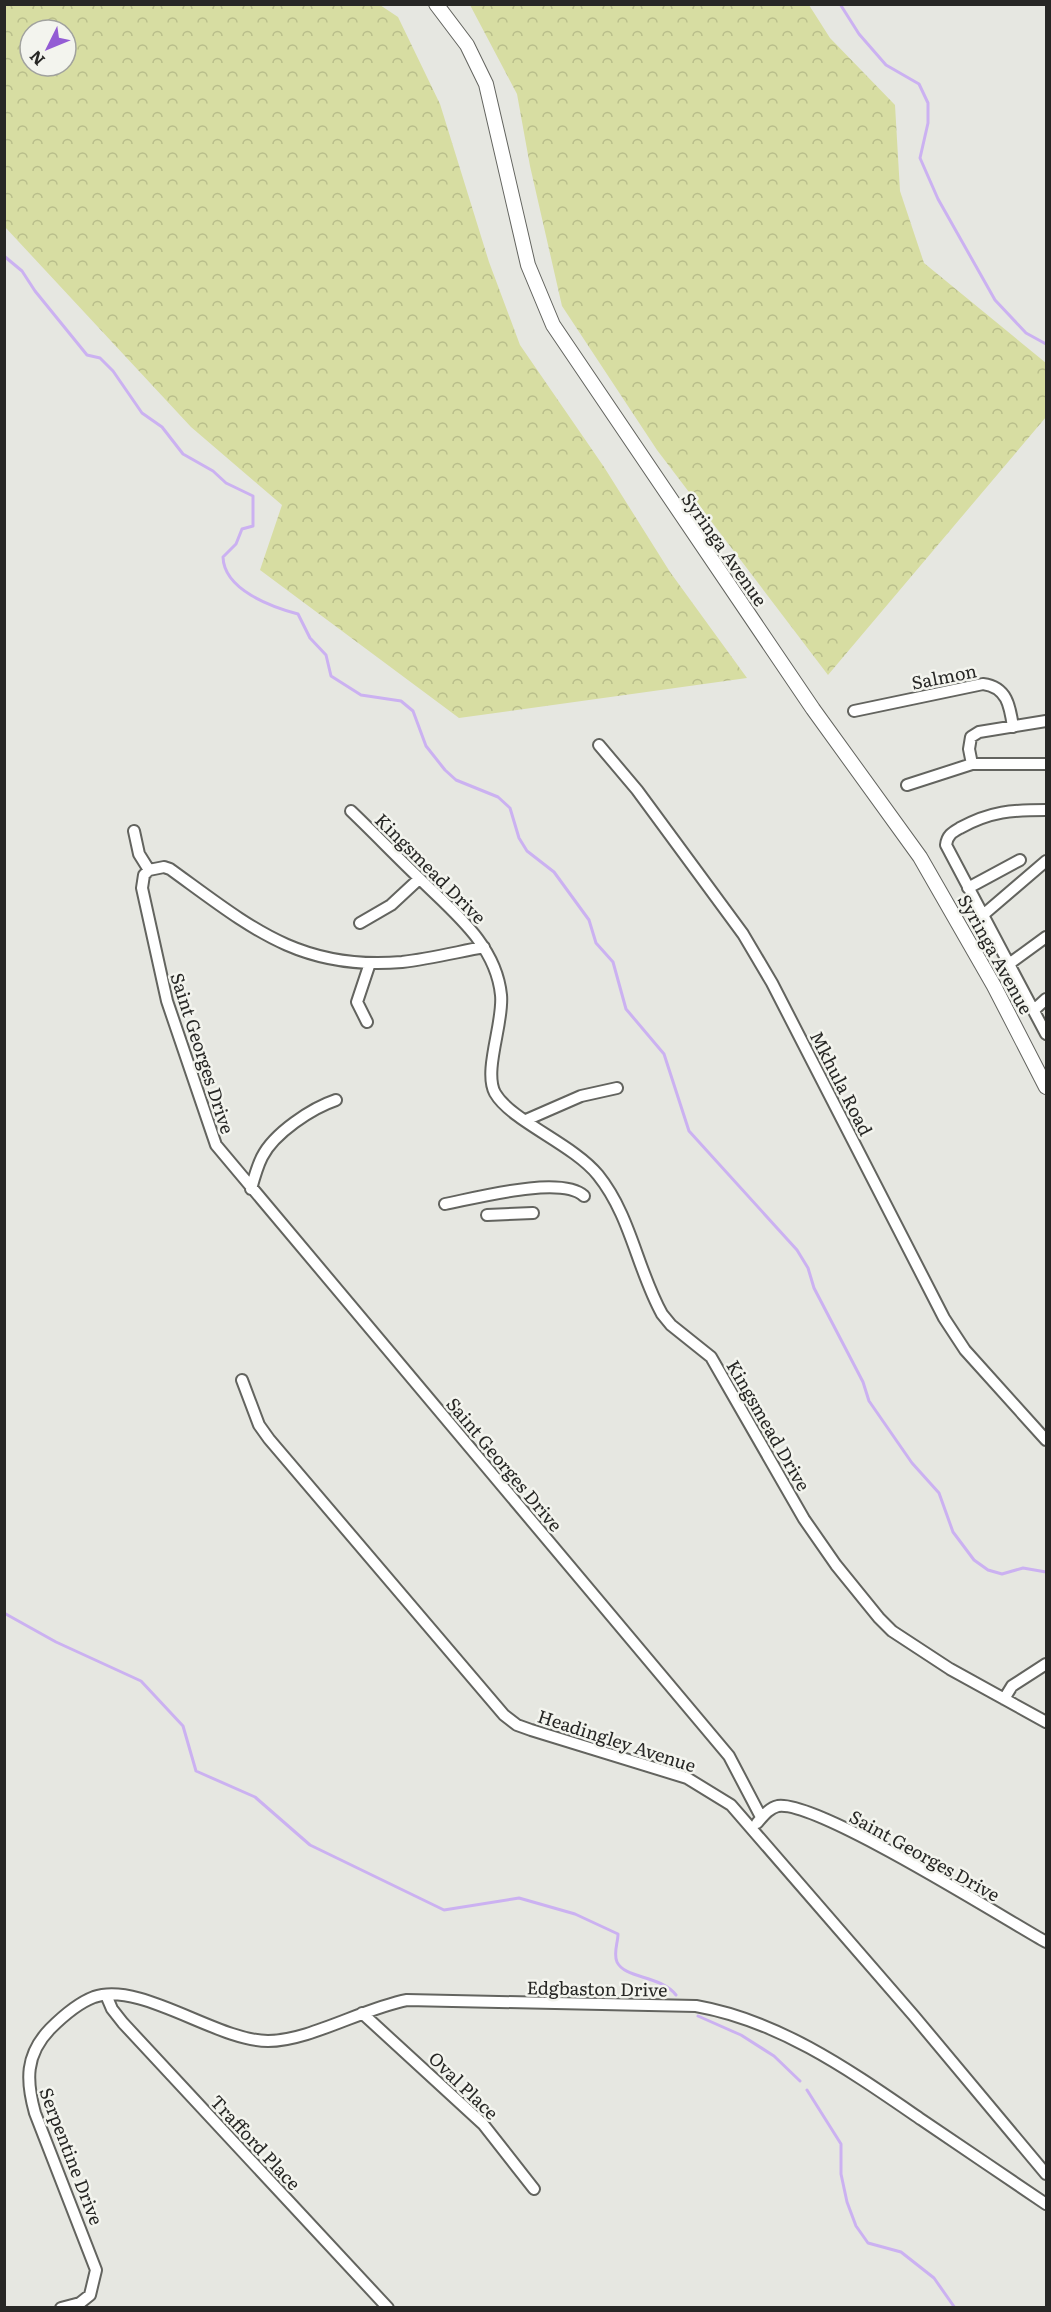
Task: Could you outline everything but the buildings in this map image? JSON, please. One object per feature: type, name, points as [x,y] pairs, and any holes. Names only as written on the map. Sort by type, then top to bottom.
[{"type":"street","name":"Syringa Avenue","points":[[436,4],[466,45],[486,84],[528,264],[553,325],[813,709],[920,857],[994,986],[1047,1087]]},
{"type":"street","name":"Salmon","points":[[854,711],[989,685],[998,688],[1008,701],[1013,727]]},
{"type":"street","points":[[972,764],[969,749],[972,737],[980,732],[1047,721]]},
{"type":"street","name":"Mkhula Road","points":[[599,745],[637,789],[743,934],[772,983],[944,1318],[978,1365],[1047,1440]]},
{"type":"street","points":[[907,785],[972,764],[1047,764]]},
{"type":"street","points":[[1047,810],[993,812],[948,836],[946,845],[1047,1034]]},
{"type":"street","name":"Kingsmead Drive","points":[[351,811],[463,922],[484,947],[501,993],[502,1018],[492,1070],[493,1090],[505,1105],[577,1154],[598,1175],[628,1225],[662,1314],[671,1325],[711,1357],[804,1519],[867,1604],[892,1631],[950,1669],[1047,1722]]},
{"type":"street","points":[[134,831],[139,854],[149,870],[164,867],[170,869],[256,930],[291,948],[314,956],[370,963],[405,962],[484,947]]},
{"type":"street","points":[[968,888],[1020,860]]},
{"type":"street","points":[[983,915],[1047,861]]},
{"type":"street","name":"Saint Georges Drive","points":[[149,870],[144,875],[142,888],[151,937],[167,1001],[195,1092],[216,1145],[729,1756],[761,1817],[771,1809],[785,1806],[841,1826],[1047,1942]]},
{"type":"street","points":[[360,923],[391,905],[419,879]]},
{"type":"street","points":[[455,953],[468,941],[463,922]]},
{"type":"street","points":[[1009,964],[1047,937]]},
{"type":"street","points":[[455,953],[481,957],[494,970]]},
{"type":"street","points":[[368,1022],[357,1002],[370,963]]},
{"type":"street","points":[[1034,1010],[1047,999]]},
{"type":"street","points":[[526,1120],[581,1096],[617,1088]]},
{"type":"street","points":[[251,1189],[263,1155],[271,1145],[305,1114],[336,1100]]},
{"type":"street","points":[[445,1204],[552,1188],[575,1190],[584,1196]]},
{"type":"street","points":[[487,1215],[533,1213]]},
{"type":"street","name":"Headingley Avenue","points":[[242,1380],[260,1425],[269,1439],[504,1715],[517,1725],[531,1730],[687,1778],[721,1796],[753,1827],[1047,2174]]},
{"type":"street","points":[[1004,1699],[1012,1686],[1047,1664]]},
{"type":"street","points":[[753,1827],[761,1817]]},
{"type":"street","name":"Edgbaston Drive","points":[[106,1995],[137,1999],[231,2033],[268,2041],[289,2039],[407,2000],[696,2006],[720,2010],[774,2031],[839,2063],[1047,2204]]},
{"type":"street","name":"Serpentine Drive","points":[[61,2307],[80,2303],[90,2295],[96,2270],[35,2113],[27,2088],[28,2074],[41,2038],[58,2021],[88,2000],[106,1995]]},
{"type":"street","name":"Trafford Place","points":[[106,1995],[112,2009],[123,2023],[388,2307]]},
{"type":"street","name":"Oval Place","points":[[362,2013],[483,2124],[534,2189]]},
{"type":"green space","points":[[5,5],[380,5],[398,17],[440,104],[489,262],[520,345],[604,467],[670,572],[747,678],[459,718],[260,570],[282,505],[191,427],[5,227]]},
{"type":"green space","points":[[470,5],[809,5],[830,38],[895,105],[900,191],[924,263],[1046,363],[1046,417],[828,675],[657,450],[562,306],[530,166],[517,94]]},
{"type":"waterway","points":[[840,4],[859,34],[886,65],[919,84],[928,103],[928,123],[920,158],[938,199],[995,300],[1026,333],[1046,344]]},
{"type":"waterway","points":[[4,256],[22,271],[35,291],[87,355],[100,358],[113,371],[142,413],[162,427],[183,454],[213,471],[226,483],[253,496],[253,526],[242,529],[236,544],[223,557],[225,569],[231,579],[240,588],[263,602],[298,614],[310,638],[326,655],[331,676],[361,695],[401,701],[413,711],[426,746],[445,770],[456,780],[498,797],[510,808],[519,838],[527,851],[554,872],[589,920],[596,943],[613,962],[626,1009],[664,1054],[689,1131],[797,1250],[863,1382],[869,1401],[912,1463],[939,1493],[953,1532],[974,1560],[988,1570],[1002,1574],[1023,1568],[1046,1572]]},
{"type":"waterway","points":[[4,1613],[56,1642],[141,1681],[183,1726],[196,1771],[255,1797],[310,1845],[444,1910],[519,1898],[575,1914],[618,1934],[615,1955],[617,1962],[627,1972],[661,1984],[676,1995]]},
{"type":"waterway","points":[[698,2016],[741,2035],[774,2056],[800,2081]]},
{"type":"waterway","points":[[807,2090],[841,2144],[841,2174],[847,2202],[856,2226],[868,2243],[901,2252],[934,2278],[955,2308]]}]
